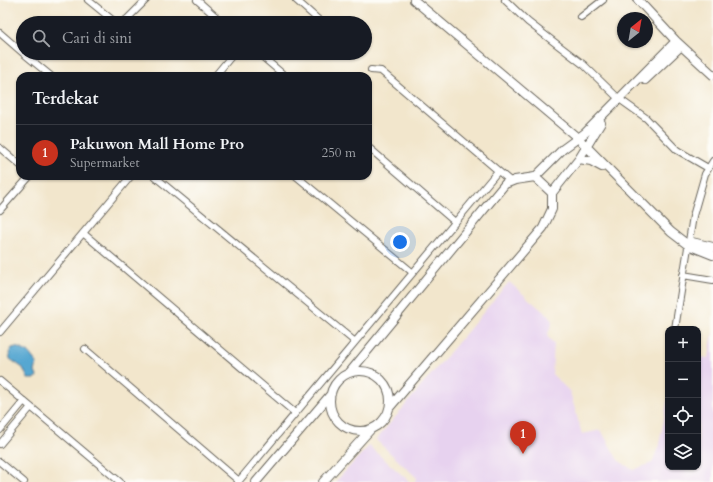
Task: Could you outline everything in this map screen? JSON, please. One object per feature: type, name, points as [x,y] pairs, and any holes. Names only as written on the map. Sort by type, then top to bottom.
[{"type":"street","points":[[88,0],[107,16]]},
{"type":"street","points":[[130,16],[146,0]]},
{"type":"street","points":[[197,0],[215,16]]},
{"type":"street","points":[[296,0],[314,16]]},
{"type":"street","points":[[414,0],[579,139],[671,232],[687,243],[713,255]]},
{"type":"street","points":[[505,0],[528,22],[584,65],[620,100],[646,118],[677,150],[708,168]]},
{"type":"street","points":[[581,17],[603,0]]},
{"type":"street","points":[[638,0],[678,43],[713,75]]},
{"type":"street","points":[[0,33],[16,47]]},
{"type":"street","points":[[505,184],[515,180],[534,177],[563,149],[579,139],[678,43]]},
{"type":"street","points":[[32,60],[46,72]]},
{"type":"street","points":[[218,72],[228,60]]},
{"type":"street","points":[[266,60],[280,72]]},
{"type":"street","points":[[256,482],[331,394],[338,380],[350,372],[509,180],[381,71],[371,70]]},
{"type":"street","points":[[323,482],[371,429],[383,421],[390,407],[543,228],[552,209],[552,193],[579,159],[596,129],[620,100]]},
{"type":"street","points":[[0,148],[16,162]]},
{"type":"street","points":[[372,150],[455,222]]},
{"type":"street","points":[[579,159],[591,161],[608,170]]},
{"type":"street","points":[[675,326],[687,243],[693,216],[702,181],[713,161]]},
{"type":"street","points":[[85,348],[238,481],[498,171]]},
{"type":"street","points":[[534,177],[552,193]]},
{"type":"street","points":[[0,210],[26,180]]},
{"type":"street","points":[[0,332],[128,180]]},
{"type":"street","points":[[159,180],[354,342]]},
{"type":"street","points":[[301,180],[412,272]]},
{"type":"street","points":[[83,233],[295,413]]},
{"type":"street","points":[[687,243],[713,247]]},
{"type":"street","points":[[683,275],[713,280]]},
{"type":"street","points":[[350,372],[359,370],[368,372],[384,381],[390,394],[390,407]]},
{"type":"street","points":[[0,381],[120,482]]},
{"type":"street","points":[[331,394],[332,411],[336,419],[343,426],[352,430],[361,431],[371,429]]},
{"type":"street","points":[[0,430],[24,401]]},
{"type":"street","points":[[0,444],[31,408]]},
{"type":"street","points":[[0,462],[24,482]]},
{"type":"shaded area","points":[[509,282],[551,318],[552,324],[547,336],[554,344],[552,374],[570,392],[582,434],[601,430],[618,460],[633,470],[652,463],[659,445],[665,414],[665,470],[701,470],[701,357],[709,358],[713,331],[713,482],[414,482],[417,478],[376,440]]},
{"type":"shaded area","points":[[369,446],[410,482],[335,482]]},
{"type":"water","points":[[16,347],[28,352],[37,363],[35,372],[37,376],[35,379],[28,379],[23,368],[10,359],[9,353],[12,348]]},
{"type":"place","name":"Pakuwon Mall Home Pro","points":[[523,454]]}]
